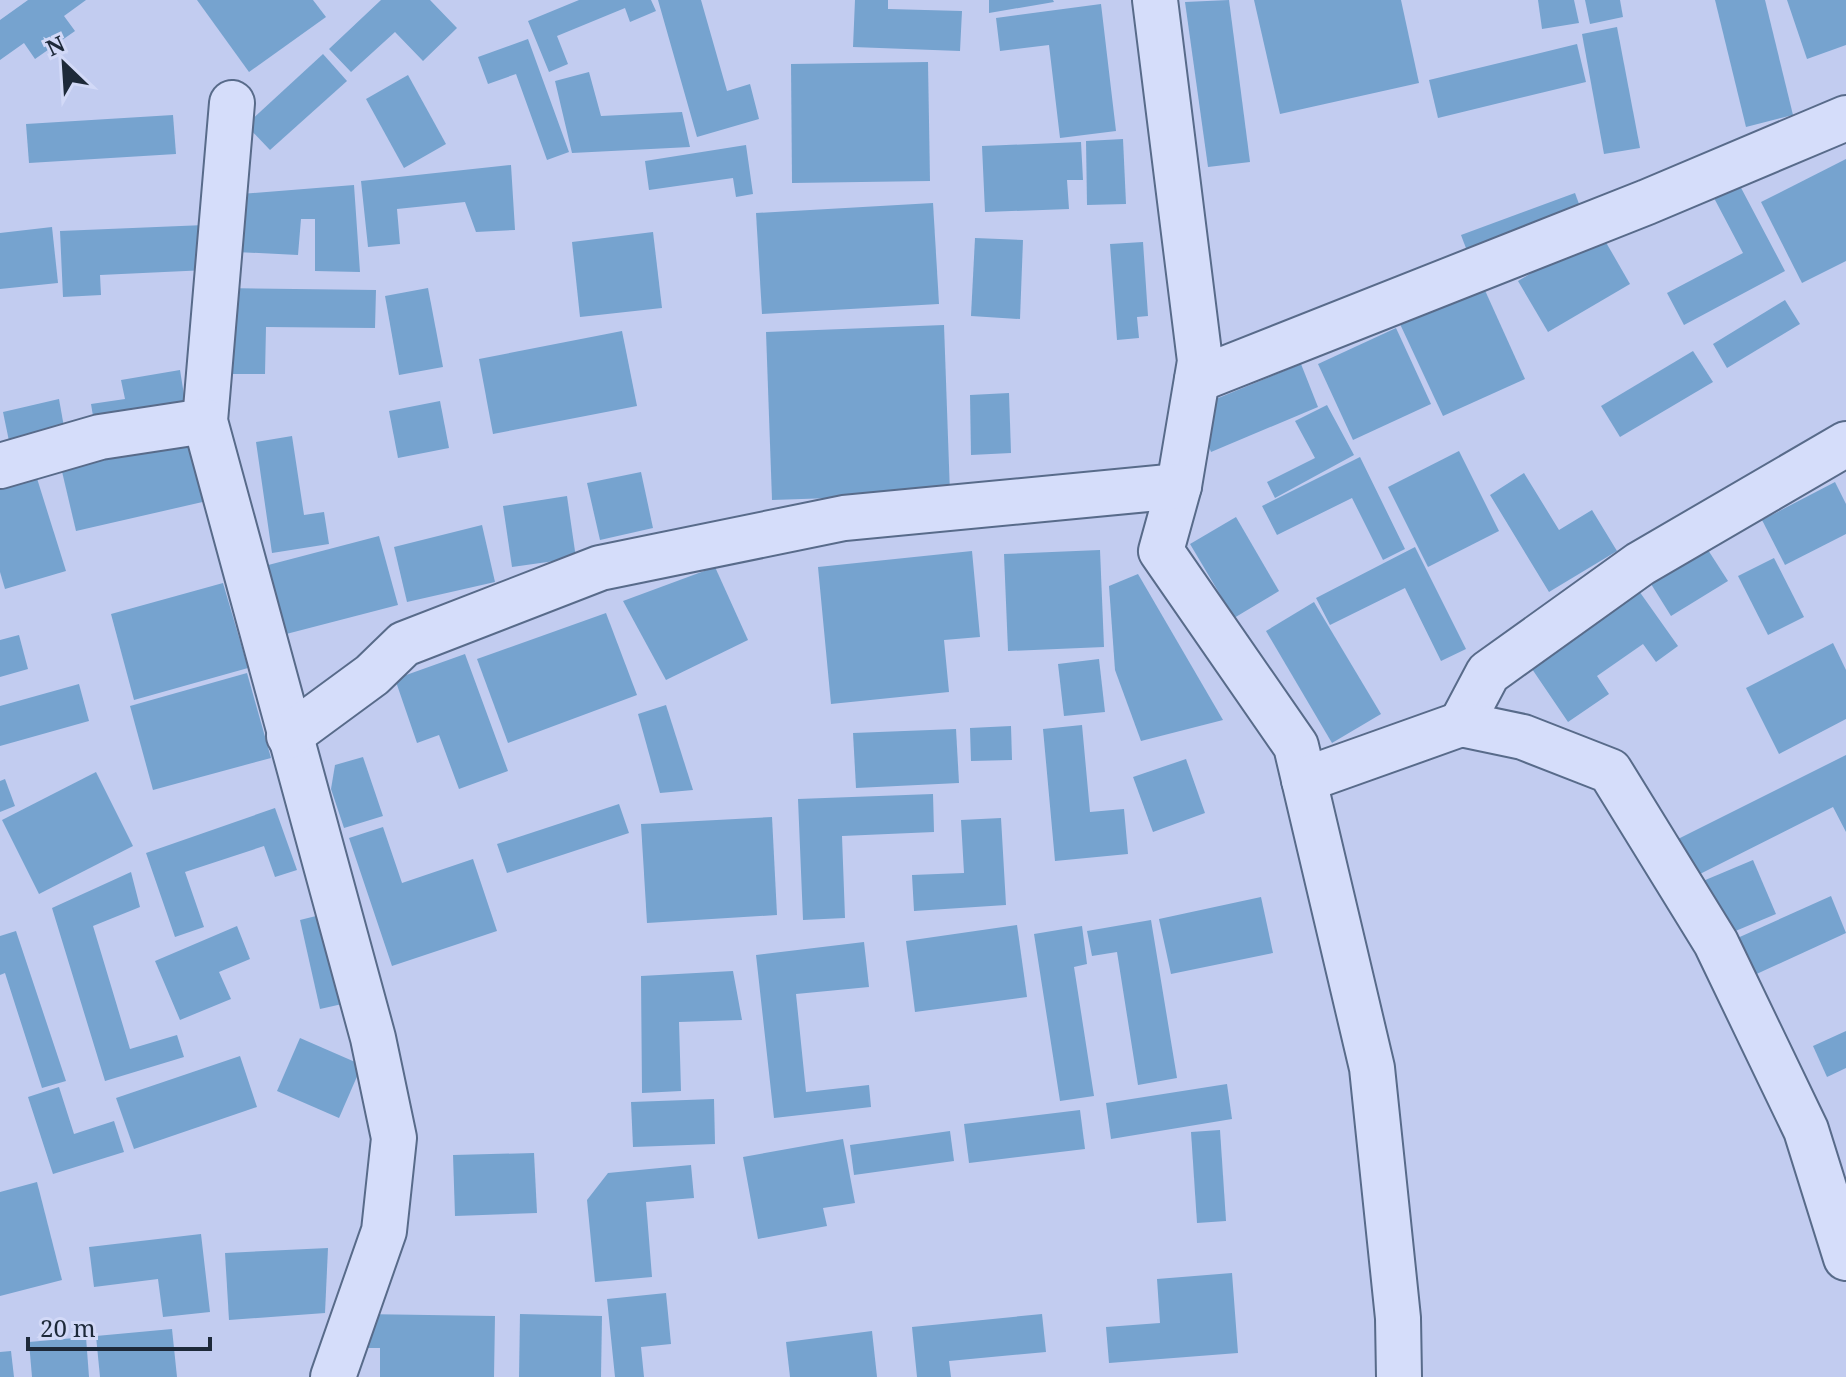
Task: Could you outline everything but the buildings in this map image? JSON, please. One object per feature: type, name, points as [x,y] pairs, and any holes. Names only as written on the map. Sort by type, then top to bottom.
[{"type":"street","points":[[1155,0],[1200,361],[1179,486],[1161,551],[1296,746],[1372,1068],[1398,1318],[1399,1377]]},
{"type":"street","points":[[232,103],[205,421],[373,1038],[394,1138],[384,1231],[333,1377]]},
{"type":"street","points":[[1197,380],[1647,202],[1846,118]]},
{"type":"street","points":[[0,466],[100,437],[205,421]]},
{"type":"street","points":[[1461,724],[1488,673],[1640,564],[1846,444]]},
{"type":"street","points":[[289,736],[372,675],[404,644],[600,568],[844,518],[1179,486]]},
{"type":"street","points":[[1304,780],[1461,724],[1523,737],[1610,771],[1716,943],[1806,1130],[1846,1258]]}]
